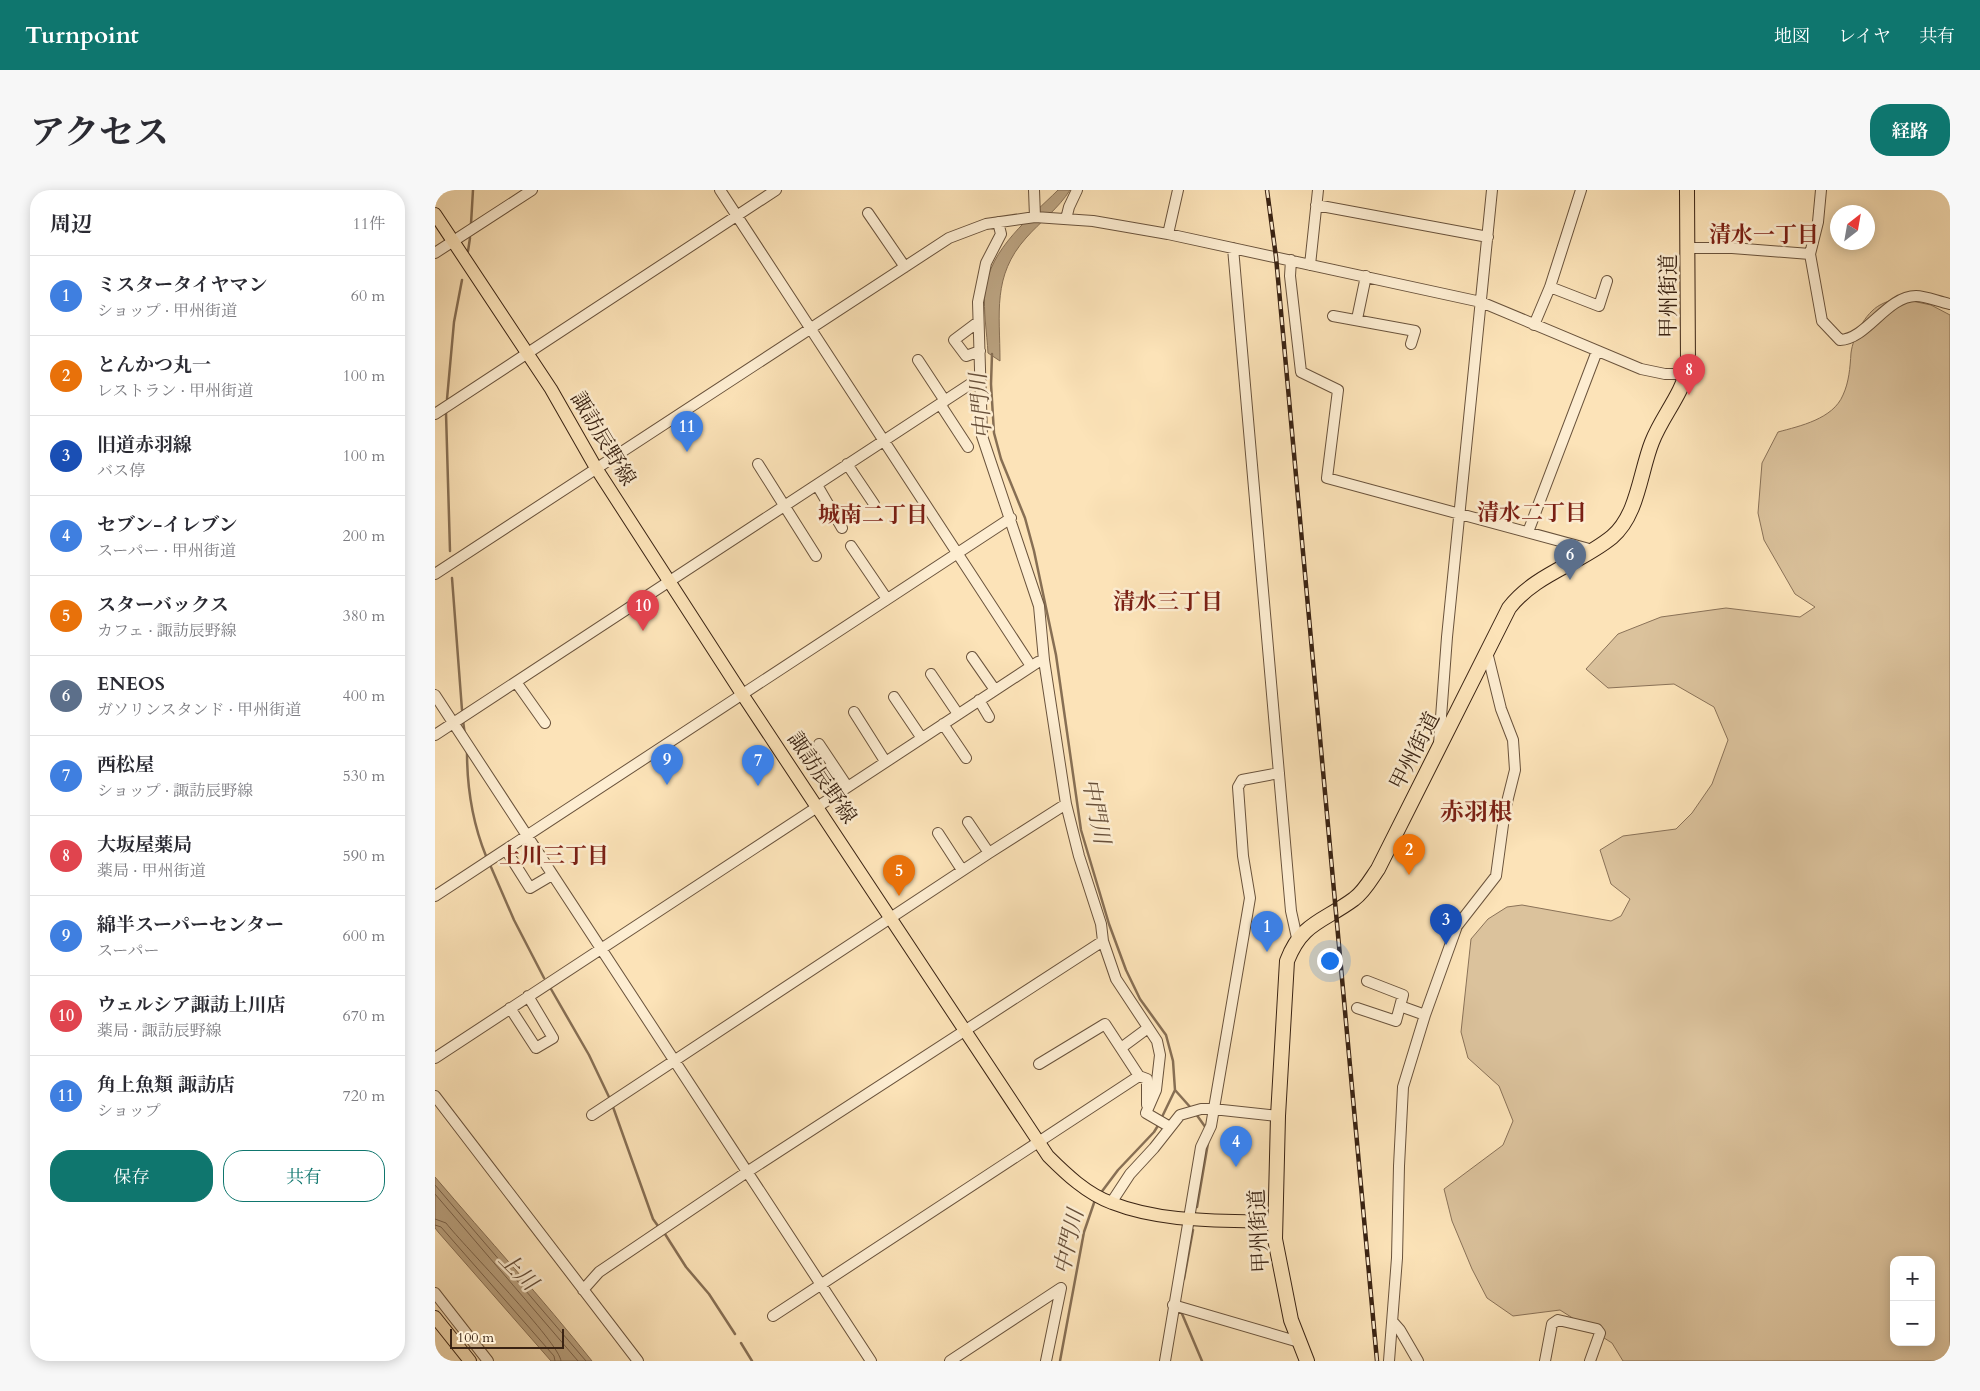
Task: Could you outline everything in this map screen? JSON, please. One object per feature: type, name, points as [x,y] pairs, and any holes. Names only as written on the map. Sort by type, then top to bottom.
[{"type":"highway","name":"甲州街道","points":[[1307,1361],[1299,1342],[1283,1289],[1275,1239],[1278,1116],[1287,961],[1297,938],[1309,927],[1355,898],[1367,885],[1382,860],[1509,608],[1519,595],[1531,585],[1593,550],[1613,536],[1629,513],[1652,441],[1684,383],[1686,374],[1689,354],[1687,190]]},
{"type":"main road","name":"諏訪辰野線","points":[[435,214],[551,389],[595,468],[1038,1143],[1068,1176],[1089,1191],[1110,1202],[1152,1214],[1190,1219],[1275,1222]]},
{"type":"main road","points":[[436,1320],[467,1360]]},
{"type":"street","points":[[435,253],[532,190]]},
{"type":"street","points":[[720,190],[959,552],[1031,666]]},
{"type":"street","points":[[435,414],[776,190]]},
{"type":"street","points":[[1066,219],[1077,190]]},
{"type":"street","points":[[1168,234],[1178,190]]},
{"type":"street","points":[[1310,265],[1318,190]]},
{"type":"street","points":[[1439,748],[1444,665],[1492,190]]},
{"type":"street","points":[[1534,325],[1550,287],[1581,190]]},
{"type":"street","points":[[1821,190],[1818,222],[1810,254],[1822,321],[1840,340],[1849,340],[1894,304],[1915,296],[1950,304]]},
{"type":"street","points":[[1035,217],[1038,191]]},
{"type":"street","points":[[1316,204],[1487,237]]},
{"type":"street","points":[[868,213],[905,267]]},
{"type":"street","points":[[435,574],[949,238],[967,230],[998,222],[1035,217],[1093,221],[1168,234],[1367,276],[1481,302],[1641,369],[1665,374],[1686,374]]},
{"type":"street","points":[[998,222],[1001,234],[986,263],[978,302],[982,436],[985,451],[1011,518],[1039,606],[1044,660],[1066,804],[1079,856],[1101,924],[1103,941],[1116,979],[1157,1041],[1161,1056],[1156,1090],[1149,1112]]},
{"type":"street","points":[[1233,248],[1291,911],[1297,938]]},
{"type":"street","points":[[1688,248],[1732,248],[1810,254]]},
{"type":"street","points":[[1291,260],[1290,276],[1301,372],[1338,390],[1327,478],[1368,487],[1593,550]]},
{"type":"street","points":[[1357,319],[1367,276]]},
{"type":"street","points":[[1550,287],[1599,306],[1607,281]]},
{"type":"street","points":[[1333,316],[1415,331],[1411,344]]},
{"type":"street","points":[[978,322],[954,340],[966,356],[980,351]]},
{"type":"street","points":[[1528,532],[1597,351]]},
{"type":"street","points":[[919,360],[968,447]]},
{"type":"street","points":[[435,735],[981,377]]},
{"type":"street","points":[[758,464],[816,556]]},
{"type":"street","points":[[847,464],[874,504]]},
{"type":"street","points":[[817,484],[842,528]]},
{"type":"street","points":[[435,896],[1011,518]]},
{"type":"street","points":[[851,546],[887,599]]},
{"type":"street","points":[[1389,1361],[1393,1322],[1403,1088],[1425,1015],[1457,926],[1495,876],[1500,858],[1505,810],[1515,770],[1515,754],[1487,652]]},
{"type":"street","points":[[972,656],[995,690]]},
{"type":"street","points":[[435,1058],[921,737],[1031,666],[1044,660]]},
{"type":"street","points":[[931,674],[958,714]]},
{"type":"street","points":[[517,682],[545,723]]},
{"type":"street","points":[[435,696],[871,1361]]},
{"type":"street","points":[[894,697],[921,737]]},
{"type":"street","points":[[979,700],[989,717]]},
{"type":"street","points":[[854,712],[885,761]]},
{"type":"street","points":[[943,724],[966,758]]},
{"type":"street","points":[[819,744],[847,786]]},
{"type":"street","points":[[1165,1361],[1178,1306],[1201,1147],[1209,1132],[1250,898],[1243,856],[1238,787],[1242,780],[1279,773]]},
{"type":"street","points":[[592,1115],[1066,804]]},
{"type":"street","points":[[969,822],[989,853]]},
{"type":"street","points":[[938,833],[963,870]]},
{"type":"street","points":[[506,850],[530,888],[552,875]]},
{"type":"street","points":[[583,1290],[599,1272],[747,1172],[1103,941]]},
{"type":"street","points":[[1357,1008],[1396,1021],[1403,994],[1367,981]]},
{"type":"street","points":[[510,1008],[536,1048],[553,1038],[528,996]]},
{"type":"street","points":[[1400,1006],[1425,1015]]},
{"type":"street","points":[[1039,1064],[1105,1024],[1139,1076],[1147,1079],[1149,1112]]},
{"type":"street","points":[[1121,1048],[1148,1028]]},
{"type":"street","points":[[773,1316],[1139,1076]]},
{"type":"street","points":[[435,1096],[620,1340],[638,1361]]},
{"type":"street","points":[[1110,1202],[1130,1174],[1180,1115],[1213,1109],[1278,1116]]},
{"type":"street","points":[[1149,1112],[1169,1126]]},
{"type":"street","points":[[950,1361],[1061,1288],[1046,1361]]},
{"type":"street","points":[[435,1293],[488,1361]]},
{"type":"street","points":[[1178,1306],[1299,1342]]},
{"type":"street","points":[[1545,1361],[1552,1324],[1558,1320],[1597,1329],[1600,1333],[1590,1361]]},
{"type":"street","points":[[1393,1322],[1418,1361]]},
{"type":"shaded area","points":[[1898,298],[1931,305],[1950,315],[1950,1361],[1623,1361],[1612,1343],[1560,1310],[1513,1316],[1487,1298],[1472,1269],[1452,1221],[1444,1189],[1503,1145],[1513,1121],[1499,1086],[1468,1058],[1461,1032],[1471,939],[1488,919],[1507,907],[1522,905],[1611,921],[1621,916],[1630,899],[1611,884],[1600,850],[1623,836],[1676,829],[1692,813],[1712,784],[1728,740],[1714,707],[1674,684],[1608,688],[1586,669],[1618,634],[1661,617],[1726,608],[1800,617],[1815,607],[1795,594],[1764,540],[1758,513],[1762,463],[1778,432],[1824,416],[1838,403],[1847,385],[1852,347],[1857,333],[1869,314],[1884,303]]},
{"type":"water","points":[[1058,190],[1070,190],[1055,209],[1026,238],[1015,252],[1008,266],[1000,296],[1000,361],[988,353],[985,291],[988,275],[1003,248],[1013,235]]},
{"type":"water","points":[[435,1177],[592,1361],[551,1361],[439,1233],[435,1228]]},
{"type":"waterway","points":[[471,224],[473,190]]},
{"type":"waterway","points":[[468,251],[470,238]]},
{"type":"waterway","points":[[447,399],[454,322],[462,280]]},
{"type":"waterway","name":"中門川","points":[[992,354],[991,384],[994,433],[1001,459],[1025,518],[1034,551],[1056,655],[1081,830],[1109,924],[1126,970],[1140,999],[1166,1035],[1173,1061],[1175,1090],[1161,1119]]},
{"type":"waterway","points":[[446,413],[450,551]]},
{"type":"waterway","points":[[452,578],[462,710]]},
{"type":"waterway","points":[[463,721],[465,735]]},
{"type":"waterway","points":[[467,752],[468,779],[472,805],[486,856]]},
{"type":"waterway","points":[[491,867],[514,920],[544,978]]},
{"type":"waterway","points":[[551,989],[589,1055],[609,1097]]},
{"type":"waterway","points":[[1175,1090],[1191,1108]]},
{"type":"waterway","points":[[613,1107],[653,1219],[658,1226]]},
{"type":"waterway","points":[[1196,1114],[1206,1128]]},
{"type":"waterway","name":"中門川","points":[[1100,1194],[1118,1170],[1154,1132],[1159,1124]]},
{"type":"waterway","points":[[1197,1207],[1208,1143]]},
{"type":"waterway","name":"中門川","points":[[1060,1361],[1084,1232],[1095,1200]]},
{"type":"waterway","points":[[1184,1279],[1193,1230]]},
{"type":"waterway","points":[[665,1234],[686,1267],[709,1294],[735,1334]]},
{"type":"waterway","points":[[1180,1309],[1202,1361]]},
{"type":"waterway","points":[[741,1343],[752,1361]]},
{"type":"railway","points":[[1267,190],[1276,257],[1377,1361]]},
{"type":"place","name":"大坂屋薬局","points":[[1689,395]]},
{"type":"place","name":"角上魚類 諏訪店","points":[[687,452]]},
{"type":"place","name":"ENEOS","points":[[1570,580]]},
{"type":"place","name":"ウェルシア諏訪上川店","points":[[643,631]]},
{"type":"place","name":"綿半スーパーセンター","points":[[667,785]]},
{"type":"place","name":"西松屋","points":[[758,786]]},
{"type":"place","name":"とんかつ丸一","points":[[1409,875]]},
{"type":"place","name":"スターバックス","points":[[899,896]]},
{"type":"place","name":"旧道赤羽線","points":[[1446,945]]},
{"type":"place","name":"ミスタータイヤマン","points":[[1267,952]]},
{"type":"place","name":"セブン-イレブン","points":[[1236,1167]]},
{"type":"district","name":"清水一丁目","points":[[1764,235]]},
{"type":"district","name":"清水二丁目","points":[[1532,513]]},
{"type":"district","name":"城南二丁目","points":[[873,515]]},
{"type":"district","name":"清水三丁目","points":[[1168,602]]},
{"type":"district","name":"赤羽根","points":[[1476,812]]},
{"type":"district","name":"上川三丁目","points":[[554,856]]},
{"type":"water label","name":"上川","points":[[518,1271]]}]
